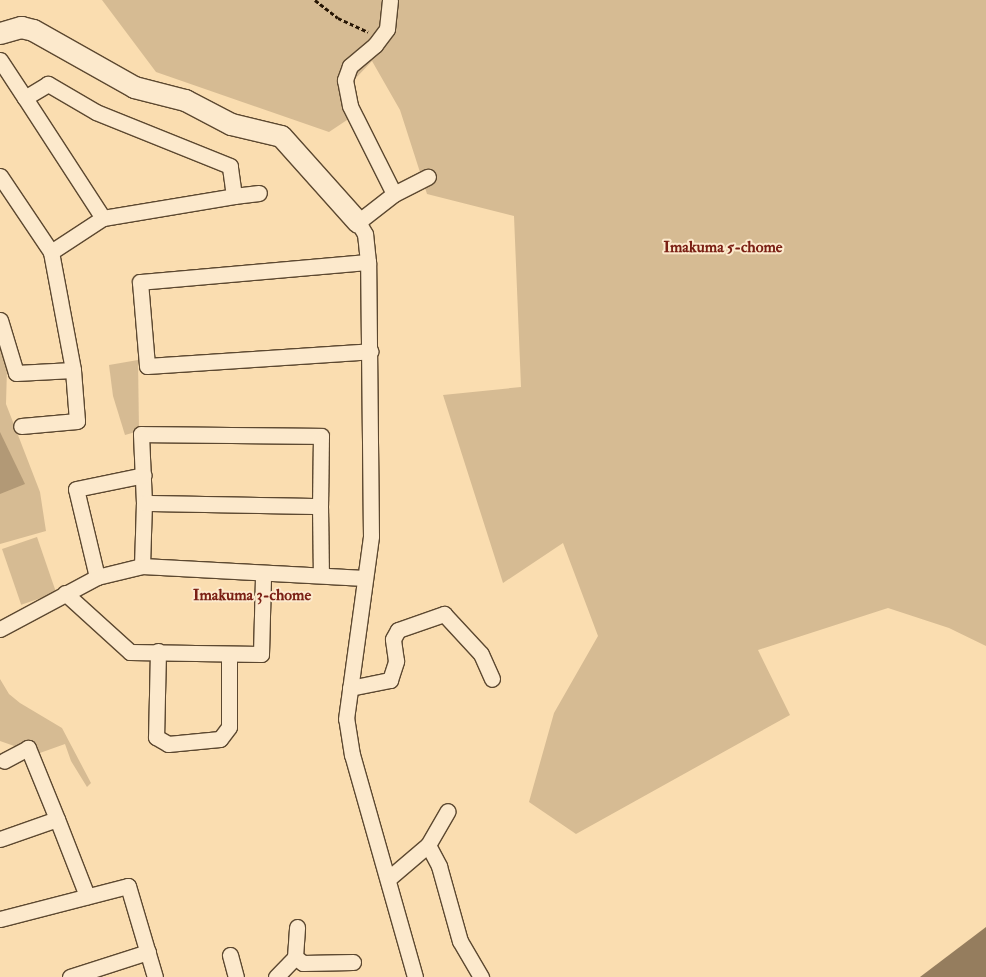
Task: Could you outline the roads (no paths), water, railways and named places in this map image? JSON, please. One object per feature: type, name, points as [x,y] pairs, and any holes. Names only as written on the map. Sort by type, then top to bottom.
[{"type":"street","points":[[390,0],[386,29],[379,40],[350,66],[345,80],[350,106],[394,194]]},
{"type":"street","points":[[0,33],[21,27],[33,30],[134,87],[186,100],[231,124],[281,136],[358,222],[365,234],[368,262],[370,351],[370,536],[346,719],[352,755],[416,977]]},
{"type":"street","points":[[0,60],[103,218]]},
{"type":"street","points":[[25,98],[48,84],[96,112],[230,166],[234,196]]},
{"type":"street","points":[[0,176],[50,252],[73,370],[77,421],[21,426]]},
{"type":"street","points":[[358,222],[394,194],[428,176]]},
{"type":"street","points":[[50,252],[103,218],[259,193]]},
{"type":"street","points":[[368,262],[140,282],[147,366],[370,351]]},
{"type":"street","points":[[0,320],[16,373],[73,370]]},
{"type":"street","points":[[142,566],[144,475],[142,434],[321,436],[321,575]]},
{"type":"street","points":[[97,577],[76,489],[144,475]]},
{"type":"street","points":[[144,503],[320,506]]},
{"type":"street","points":[[0,629],[97,577],[142,566],[263,575],[321,575],[365,578]]},
{"type":"street","points":[[65,593],[130,652],[261,654],[263,575]]},
{"type":"street","points":[[350,688],[390,680],[396,662],[393,639],[398,630],[444,614],[481,654],[492,678]]},
{"type":"street","points":[[158,651],[156,737],[168,744],[220,739],[225,733],[229,726],[229,654]]},
{"type":"street","points":[[1,759],[28,748],[88,896]]},
{"type":"street","points":[[388,879],[428,845],[448,811]]},
{"type":"street","points":[[0,839],[57,819]]},
{"type":"street","points":[[428,845],[439,866],[460,942],[481,977]]},
{"type":"street","points":[[0,919],[128,886],[155,977]]},
{"type":"street","points":[[276,977],[296,956],[297,926]]},
{"type":"street","points":[[70,977],[148,952]]},
{"type":"street","points":[[230,955],[236,977]]},
{"type":"street","points":[[296,956],[303,963],[353,962]]},
{"type":"district","name":"Imakuma 5-chome","points":[[723,247]]},
{"type":"district","name":"Imakuma 3-chome","points":[[252,595]]}]
